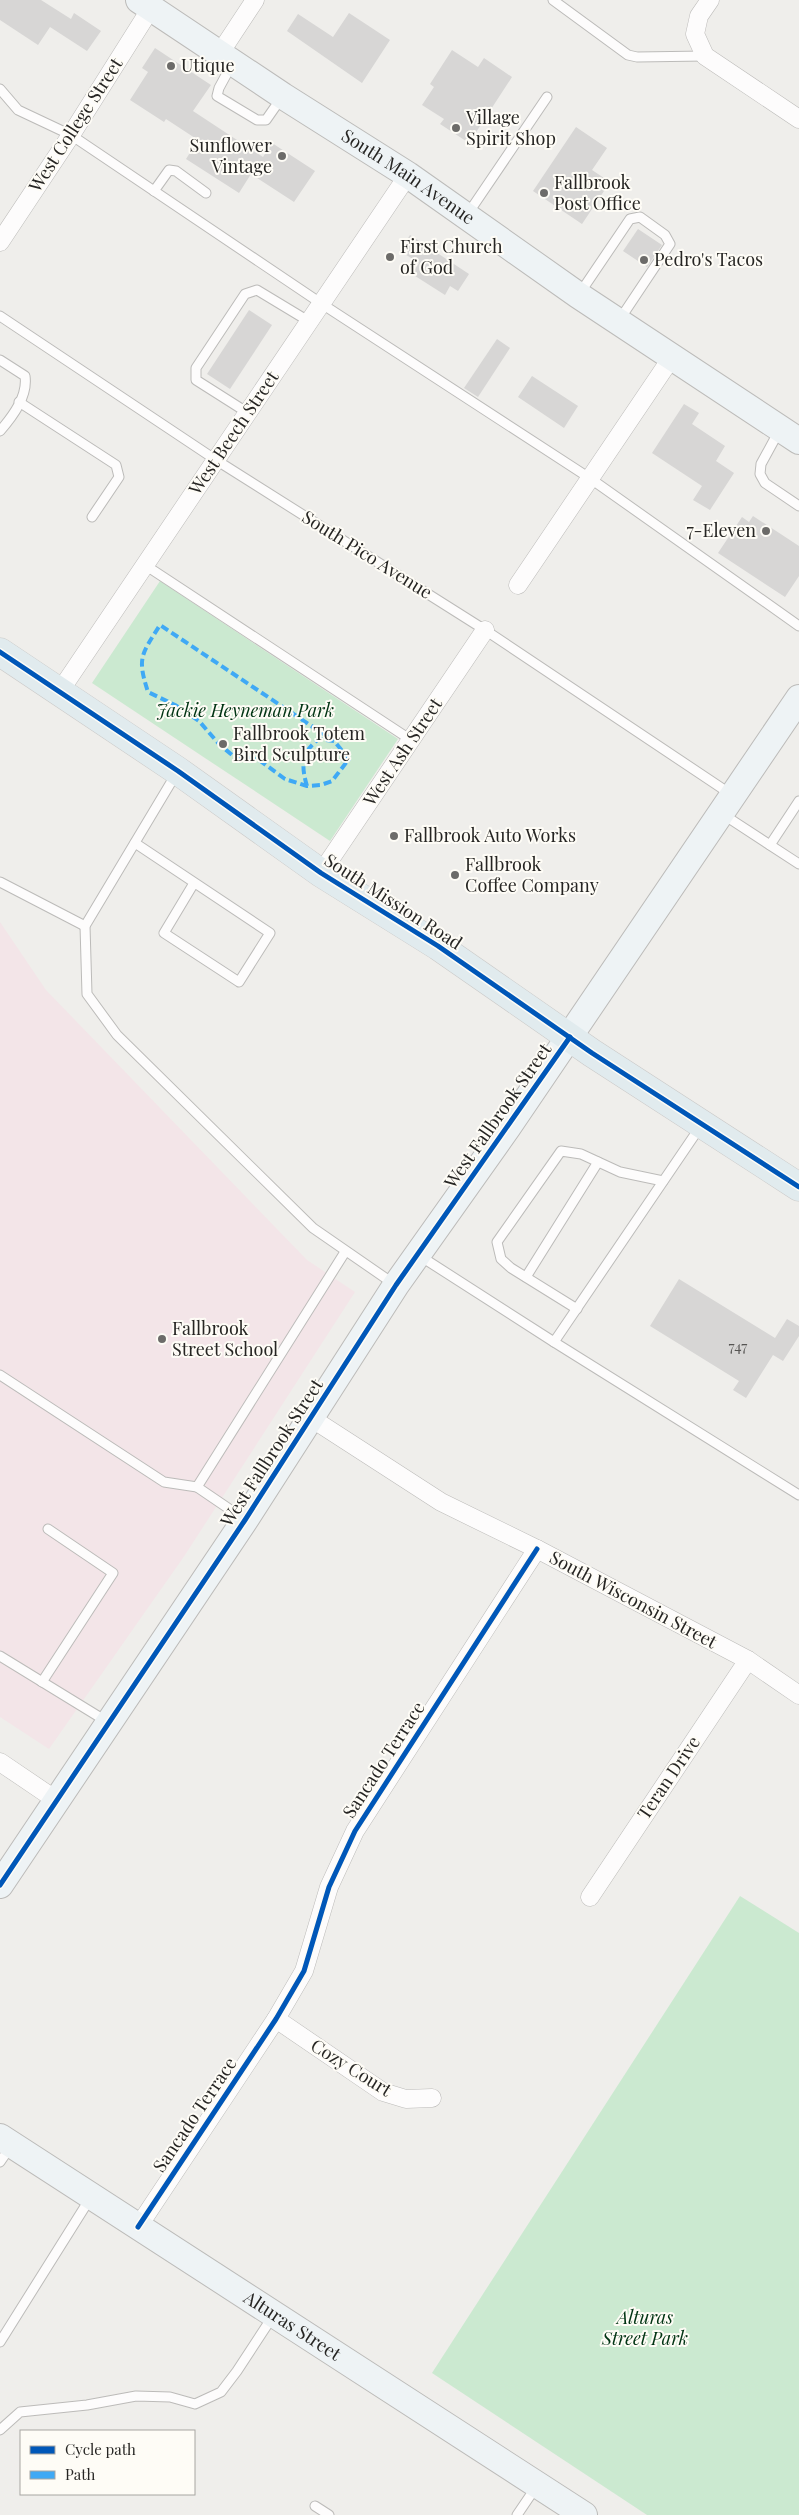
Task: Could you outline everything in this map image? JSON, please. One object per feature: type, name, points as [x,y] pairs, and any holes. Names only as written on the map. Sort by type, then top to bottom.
[{"type":"main road","name":"South Mission Road","points":[[0,652],[178,771],[321,873],[438,946],[570,1038],[799,1187]]},
{"type":"street","points":[[227,57],[255,0]]},
{"type":"street","points":[[710,0],[699,16],[695,34],[701,50],[799,119]]},
{"type":"street","name":"South Main Avenue","points":[[145,4],[227,57],[282,96],[408,175],[578,295],[790,435]]},
{"type":"street","name":"West College Street","points":[[0,242],[72,135],[145,4]]},
{"type":"street","name":"West Beech Street","points":[[60,691],[408,175]]},
{"type":"street","points":[[518,585],[672,357]]},
{"type":"street","name":"West Ash Street","points":[[321,873],[485,630]]},
{"type":"street","name":"West Fallbrook Street","points":[[0,1885],[245,1520],[396,1285],[570,1038],[799,698]]},
{"type":"street","name":"South Wisconsin Street","points":[[311,1418],[441,1502],[537,1549],[748,1660],[799,1695]]},
{"type":"street","name":"Sancado Terrace","points":[[138,2227],[276,2019],[304,1971],[329,1887],[355,1831],[537,1549]]},
{"type":"street","name":"Teran Drive","points":[[590,1897],[748,1660]]},
{"type":"street","points":[[0,1762],[56,1800]]},
{"type":"street","name":"Cozy Court","points":[[276,2019],[382,2092],[406,2099],[432,2098]]},
{"type":"street","name":"Alturas Street","points":[[4,2148],[92,2197],[584,2515]]},
{"type":"lane","points":[[553,0],[628,55],[637,57],[701,50]]},
{"type":"lane","points":[[227,57],[217,96],[257,120],[266,120],[282,96]]},
{"type":"lane","points":[[0,89],[18,110],[72,135],[322,304],[591,479],[799,626]]},
{"type":"lane","points":[[467,215],[547,97]]},
{"type":"lane","points":[[154,191],[169,170],[176,171],[206,193]]},
{"type":"lane","points":[[578,295],[630,219],[640,216],[665,235],[670,244],[618,322]]},
{"type":"lane","points":[[248,413],[196,380],[196,368],[246,294],[257,290],[310,322]]},
{"type":"lane","name":"South Pico Avenue","points":[[0,316],[216,460],[485,630],[728,804],[770,845],[799,864]]},
{"type":"lane","points":[[0,360],[25,376],[26,387],[11,419],[0,431]]},
{"type":"lane","points":[[19,402],[116,465],[119,477],[92,517]]},
{"type":"lane","points":[[790,435],[761,464],[760,474],[765,483],[799,506]]},
{"type":"lane","points":[[145,565],[411,740]]},
{"type":"lane","points":[[178,771],[85,926],[87,994],[117,1035],[313,1228],[345,1252],[396,1285]]},
{"type":"lane","points":[[770,845],[799,802]]},
{"type":"lane","points":[[135,843],[270,933],[239,982],[164,933],[194,884]]},
{"type":"lane","points":[[0,882],[85,926]]},
{"type":"lane","points":[[554,1342],[702,1124]]},
{"type":"lane","points":[[577,1309],[501,1260],[498,1242],[561,1151],[581,1154],[620,1172],[663,1181]]},
{"type":"lane","points":[[526,1277],[598,1162]]},
{"type":"lane","points":[[198,1487],[345,1252]]},
{"type":"lane","points":[[417,1255],[799,1495]]},
{"type":"lane","points":[[0,1375],[164,1482],[198,1487],[245,1520]]},
{"type":"lane","points":[[42,1682],[113,1573],[48,1529]]},
{"type":"lane","points":[[0,1656],[108,1723]]},
{"type":"lane","points":[[0,2342],[92,2197]]},
{"type":"lane","points":[[0,2430],[20,2412],[87,2405],[136,2396],[170,2397],[195,2404],[221,2392],[238,2371],[273,2315]]},
{"type":"lane","points":[[517,2515],[538,2485]]},
{"type":"lane","points":[[316,2506],[329,2515]]},
{"type":"shaded area","name":"Fallbrook Street School","points":[[0,922],[46,990],[307,1260],[355,1292],[185,1555],[49,1749],[0,1717]]},
{"type":"green space","name":"Jackie Heyneman Park","points":[[160,581],[398,739],[330,841],[92,683]]},
{"type":"green space","name":"Alturas Street Park","points":[[740,1896],[799,1933],[799,2515],[647,2515],[432,2373]]},
{"type":"building","points":[[0,0],[41,0],[71,19],[74,13],[101,31],[87,51],[50,27],[38,45],[0,20]]},
{"type":"building","points":[[349,13],[390,40],[362,83],[287,31],[298,14],[333,37]]},
{"type":"building","points":[[155,48],[211,85],[193,111],[263,157],[272,143],[315,171],[294,202],[251,174],[239,193],[186,159],[198,140],[166,119],[164,122],[130,100],[148,72],[142,68]]},
{"type":"building","points":[[452,50],[478,67],[484,58],[512,77],[469,143],[440,124],[444,119],[422,105],[434,87],[430,84]]},
{"type":"building","points":[[576,127],[607,148],[592,170],[610,182],[582,224],[533,191]]},
{"type":"building","points":[[638,229],[662,245],[647,267],[623,251]]},
{"type":"building","points":[[410,235],[469,274],[458,291],[450,286],[445,295],[412,274],[419,263],[400,251]]},
{"type":"building","points":[[249,310],[272,325],[230,389],[207,374]]},
{"type":"building","points":[[497,339],[510,348],[478,397],[464,388]]},
{"type":"building","points":[[532,376],[578,406],[564,428],[518,397]]},
{"type":"building","points":[[684,404],[699,413],[692,424],[725,446],[716,461],[734,473],[710,510],[693,500],[702,486],[652,453]]},
{"type":"building","points":[[753,516],[799,546],[799,576],[785,597],[718,553],[742,517],[749,522]]},
{"type":"building","points":[[679,1279],[775,1338],[787,1319],[799,1326],[799,1336],[783,1361],[773,1355],[746,1398],[733,1390],[739,1381],[650,1326]]},
{"type":"marked path","points":[[307,786],[303,766],[306,754],[319,739],[334,741],[349,759],[332,781],[321,785],[307,786],[285,779],[259,760],[232,755],[219,744],[199,721],[175,705],[148,692],[143,671],[143,657],[145,650],[160,625],[334,741]]},
{"type":"cycle path","points":[[0,652],[178,771],[321,873],[438,946],[592,1053],[799,1187]]},
{"type":"cycle path","points":[[0,1885],[245,1520],[396,1285],[570,1037]]},
{"type":"cycle path","points":[[138,2227],[276,2019],[304,1971],[329,1887],[355,1831],[537,1549]]},
{"type":"place","name":"Utique","points":[[171,66]]},
{"type":"place","name":"Village Spirit Shop","points":[[456,128]]},
{"type":"place","name":"Sunflower Vintage","points":[[282,156]]},
{"type":"place","name":"Fallbrook Post Office","points":[[544,193]]},
{"type":"place","name":"First Church of God","points":[[390,257]]},
{"type":"place","name":"Pedro's Tacos","points":[[644,260]]},
{"type":"place","name":"7-Eleven","points":[[766,531]]},
{"type":"place","name":"Fallbrook Totem Bird Sculpture","points":[[223,744]]},
{"type":"place","name":"Fallbrook Auto Works","points":[[394,836]]},
{"type":"place","name":"Fallbrook Coffee Company","points":[[455,875]]},
{"type":"place","name":"Fallbrook Street School","points":[[162,1339]]}]
